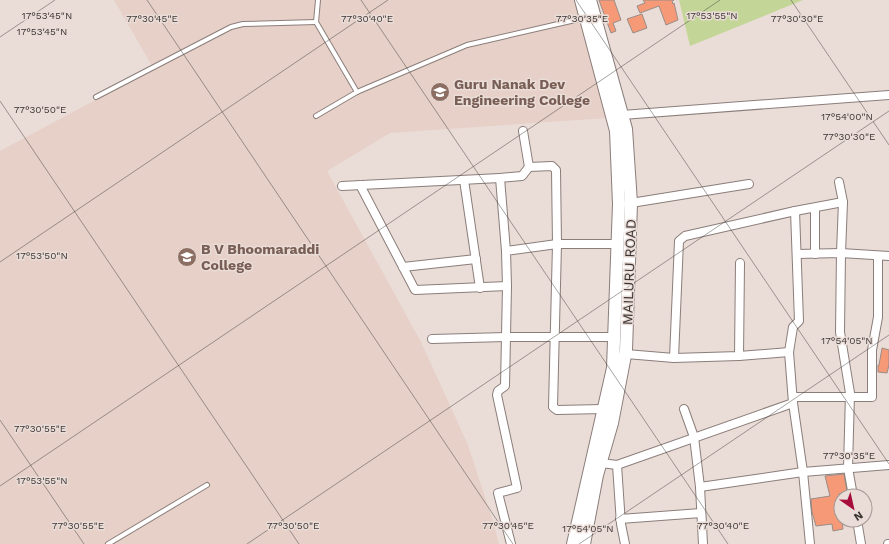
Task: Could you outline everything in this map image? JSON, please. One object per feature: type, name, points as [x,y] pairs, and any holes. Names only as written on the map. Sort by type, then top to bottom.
[{"type":"street","points":[[573,544],[613,368],[619,194],[616,131],[589,16],[581,0]]},
{"type":"street","name":"MAILURU ROAD","points":[[584,544],[597,476],[612,423],[626,354],[631,203],[628,146],[622,115],[589,16],[590,0]]},
{"type":"street","points":[[622,115],[889,95]]},
{"type":"street","points":[[342,186],[522,176],[529,167],[524,131]]},
{"type":"street","points":[[529,167],[552,166],[556,170],[557,244],[553,408],[557,410],[603,409]]},
{"type":"street","points":[[500,178],[506,251],[507,286],[505,386],[498,391],[498,395],[517,488],[498,493],[511,544]]},
{"type":"street","points":[[464,180],[480,288]]},
{"type":"street","points":[[839,182],[844,202],[841,253],[840,332],[850,397],[848,468],[852,488]]},
{"type":"street","points":[[631,203],[749,184]]},
{"type":"street","points":[[360,185],[415,290],[507,286]]},
{"type":"street","points":[[674,358],[679,241],[685,236],[795,211],[844,202]]},
{"type":"street","points":[[814,208],[815,254]]},
{"type":"street","points":[[795,211],[799,321],[793,327],[789,352],[793,400],[803,472],[810,544]]},
{"type":"street","points":[[506,251],[557,244],[618,244]]},
{"type":"street","points":[[797,254],[841,253],[889,256]]},
{"type":"street","points":[[601,463],[617,465],[793,400],[872,396],[871,356],[878,317],[878,256]]},
{"type":"street","points":[[403,267],[476,259]]},
{"type":"street","points":[[739,356],[740,263]]},
{"type":"street","points":[[432,339],[614,337]]},
{"type":"street","points":[[626,354],[674,358],[739,356],[789,352]]},
{"type":"street","points":[[684,409],[694,437],[700,487],[704,544]]},
{"type":"street","points":[[617,465],[620,519],[625,544]]},
{"type":"street","points":[[700,487],[803,472],[889,465]]},
{"type":"street","points":[[620,519],[701,513]]},
{"type":"street","points":[[858,528],[861,544]]},
{"type":"lane","points":[[318,0],[316,22],[357,92]]},
{"type":"lane","points":[[316,116],[357,92],[467,45],[589,16]]},
{"type":"lane","points":[[96,97],[231,27],[242,24],[316,22]]},
{"type":"lane","points":[[108,544],[207,485]]},
{"type":"shaded area","name":"B V Bhoomaraddi College","points":[[114,0],[576,0],[607,118],[390,133],[327,171],[421,342],[468,445],[499,544],[0,544],[0,151],[103,96],[152,66]]},
{"type":"green space","points":[[679,0],[803,0],[690,46]]},
{"type":"building","points":[[599,0],[614,0],[621,20],[613,23],[616,31],[611,33]]},
{"type":"building","points":[[643,0],[674,0],[672,1],[673,4],[674,3],[678,20],[666,25],[659,6],[640,13],[637,6],[645,3]]},
{"type":"building","points":[[642,14],[647,28],[633,33],[627,19]]},
{"type":"building","points":[[882,348],[889,350],[889,365],[887,373],[878,372]]},
{"type":"building","points":[[844,474],[846,488],[833,488],[833,528],[843,529],[833,531],[832,524],[816,526],[812,512],[811,499],[830,496],[825,476]]},
{"type":"place","name":"Guru Nanak Dev Engineering College","points":[[440,92]]},
{"type":"place","name":"B V Bhoomaraddi College","points":[[187,257]]}]
